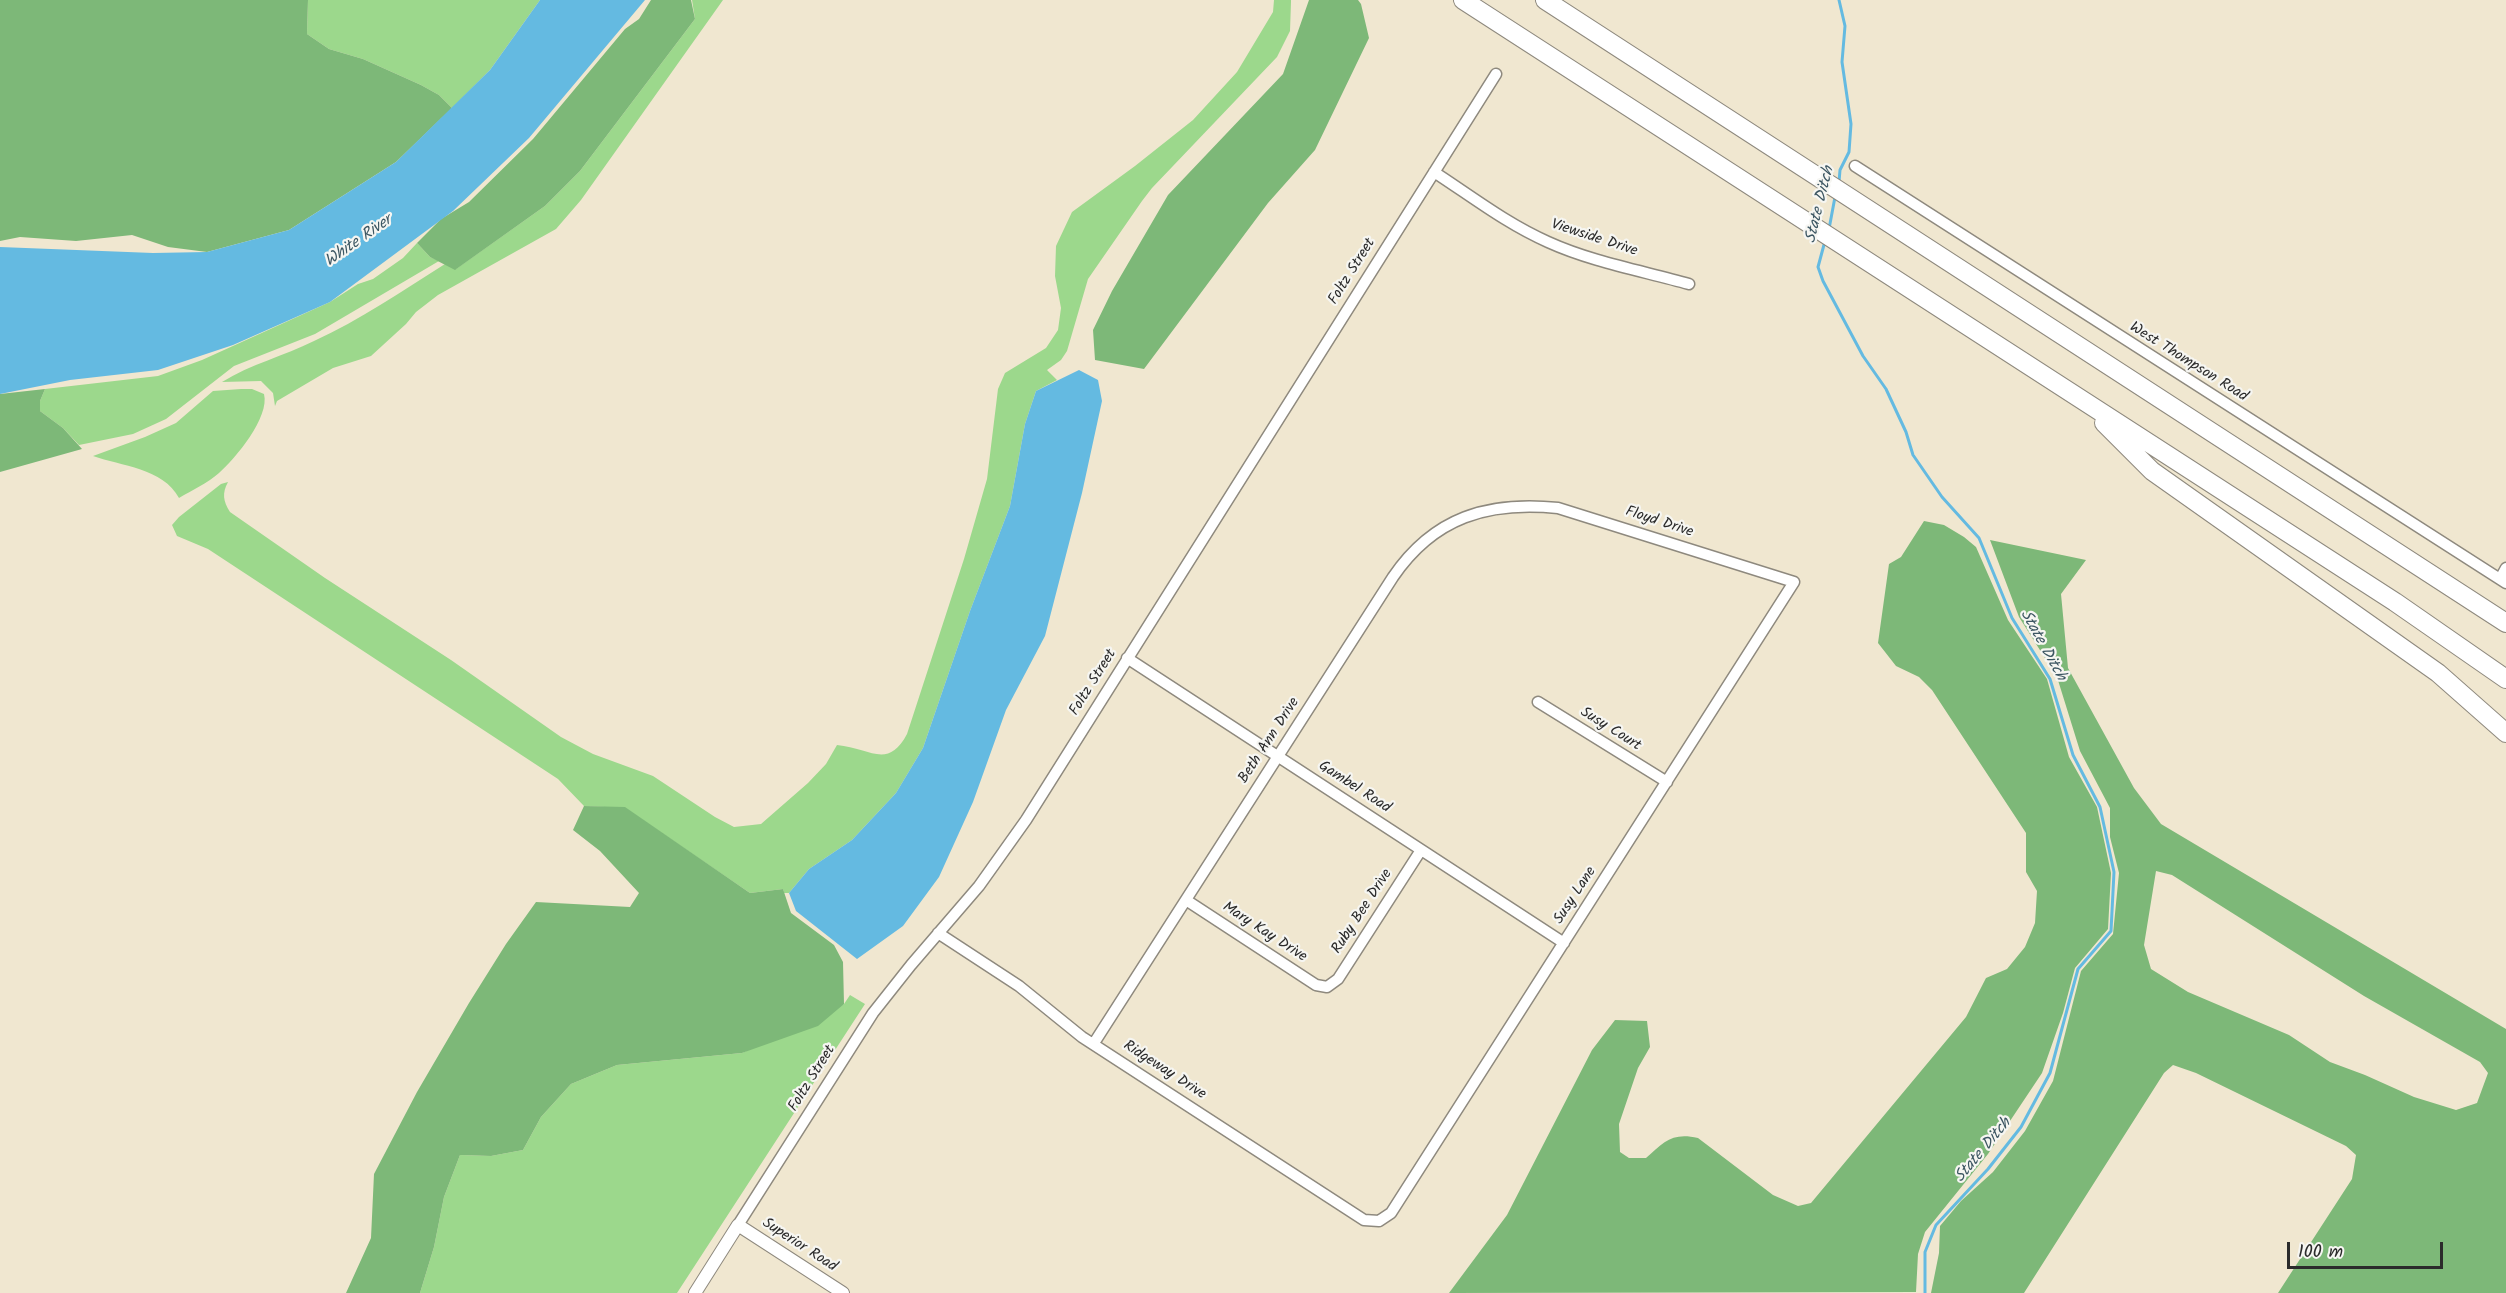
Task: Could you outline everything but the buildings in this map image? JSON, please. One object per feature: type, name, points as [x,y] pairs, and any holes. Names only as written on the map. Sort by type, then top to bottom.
[{"type":"highway","points":[[1463,0],[2395,602],[2506,679]]},
{"type":"highway","points":[[1545,0],[2506,623]]},
{"type":"highway","points":[[2077,396],[2152,471],[2438,673],[2506,733]]},
{"type":"street","name":"Foltz Street","points":[[695,1293],[865,1025],[896,983],[979,886],[1010,844],[1496,74]]},
{"type":"street","name":"West Thompson Road","points":[[1855,166],[2503,581]]},
{"type":"street","name":"Viewside Drive","points":[[1434,172],[1514,225],[1548,242],[1579,254],[1689,284]]},
{"type":"street","name":"Floyd Drive","points":[[1513,505],[1533,504],[1565,510],[1794,582]]},
{"type":"street","name":"Beth Ann Drive","points":[[1094,1043],[1393,577],[1411,554],[1432,535],[1453,522],[1489,509],[1513,505]]},
{"type":"street","points":[[2503,581],[2506,568]]},
{"type":"street","name":"Susy Lane","points":[[1379,1221],[1391,1213],[1794,582]]},
{"type":"street","name":"Gambel Road","points":[[1127,658],[1564,942]]},
{"type":"street","name":"Susy Court","points":[[1538,702],[1666,782]]},
{"type":"street","name":"Ruby Bee Drive","points":[[1327,987],[1338,979],[1421,850]]},
{"type":"street","name":"Mary Kay Drive","points":[[1186,900],[1316,985],[1327,987]]},
{"type":"street","name":"Ridgeway Drive","points":[[938,933],[1019,986],[1082,1036],[1364,1220],[1379,1221]]},
{"type":"street","name":"Superior Road","points":[[738,1225],[843,1293]]},
{"type":"green space","points":[[0,0],[308,0],[307,34],[329,49],[363,59],[421,85],[439,95],[452,108],[396,162],[289,230],[207,252],[168,247],[132,235],[76,241],[20,237],[0,241]]},
{"type":"green space","points":[[308,0],[540,0],[490,70],[452,108],[439,95],[421,85],[363,59],[329,49],[307,34]]},
{"type":"green space","points":[[651,0],[691,0],[695,19],[580,171],[545,206],[455,270],[430,257],[417,243],[441,219],[469,202],[533,139],[625,29],[639,19]]},
{"type":"green space","points":[[692,0],[723,0],[581,200],[556,229],[438,295],[416,312],[371,356],[333,368],[277,401],[275,406],[273,393],[261,381],[222,382],[244,370],[331,333],[381,305],[445,264],[456,269],[545,206],[580,171],[695,19]]},
{"type":"green space","points":[[1274,0],[1291,0],[1290,31],[1277,57],[1152,188],[1088,279],[1067,351],[1061,360],[1047,370],[1057,380],[1036,391],[1025,424],[1010,506],[970,611],[923,748],[896,793],[852,840],[809,869],[789,893],[784,893],[783,889],[750,893],[625,808],[584,806],[558,779],[208,549],[177,536],[172,525],[179,517],[221,484],[228,482],[224,497],[230,512],[325,578],[451,660],[561,737],[593,754],[653,776],[734,827],[761,824],[808,783],[826,764],[837,745],[885,754],[900,745],[907,734],[964,559],[987,479],[998,389],[1005,373],[1046,348],[1058,330],[1061,308],[1055,276],[1056,246],[1072,212],[1193,120],[1237,72],[1273,12]]},
{"type":"green space","points":[[1309,0],[1358,0],[1369,38],[1315,150],[1268,203],[1144,369],[1095,360],[1093,330],[1112,291],[1168,195],[1283,74]]},
{"type":"green space","points":[[417,243],[430,257],[439,261],[315,334],[234,366],[166,419],[133,434],[79,445],[63,428],[40,411],[40,401],[45,389],[158,376],[202,360],[330,302],[358,284],[373,279],[403,258]]},
{"type":"green space","points":[[45,389],[40,401],[40,411],[63,428],[82,449],[0,472],[0,394]]},
{"type":"green space","points":[[252,389],[264,394],[262,414],[257,425],[242,448],[219,473],[179,498],[163,480],[152,474],[93,456],[176,423],[213,391]]},
{"type":"green space","points":[[1924,521],[1944,525],[1976,547],[2008,620],[2047,679],[2069,757],[2097,807],[2111,873],[2108,929],[2075,968],[2063,1013],[2042,1073],[1988,1154],[1925,1232],[1918,1254],[1916,1292],[1449,1293],[1507,1215],[1592,1050],[1615,1020],[1647,1021],[1650,1047],[1638,1068],[1619,1124],[1620,1152],[1629,1158],[1646,1158],[1675,1137],[1698,1138],[1773,1195],[1798,1206],[1811,1203],[1966,1017],[1986,978],[2007,969],[2025,947],[2035,923],[2037,891],[2026,872],[2026,833],[1932,690],[1919,677],[1896,666],[1878,643],[1889,564],[1901,557]]},
{"type":"green space","points":[[1990,540],[2086,560],[2061,594],[2068,668],[2134,788],[2161,824],[2506,1029],[2506,1293],[2278,1293],[2352,1179],[2356,1155],[2346,1146],[2196,1073],[2173,1065],[2164,1073],[2024,1293],[1931,1293],[1939,1253],[1940,1226],[1961,1201],[1993,1172],[2025,1131],[2053,1081],[2081,971],[2113,934],[2119,873],[2110,837],[2110,808],[2080,751],[2057,677],[2019,617]],"holes":[[[2156,871],[2172,875],[2364,996],[2480,1062],[2488,1073],[2477,1103],[2456,1110],[2414,1097],[2330,1062],[2289,1035],[2188,992],[2151,969],[2144,945]]]},
{"type":"green space","points":[[584,806],[625,807],[750,893],[783,889],[791,913],[834,945],[843,962],[844,1004],[818,1026],[742,1053],[617,1065],[571,1084],[541,1117],[523,1150],[491,1156],[460,1155],[444,1197],[434,1247],[420,1293],[346,1293],[371,1238],[374,1174],[417,1092],[469,1003],[536,902],[630,907],[639,893],[600,851],[573,830]]},
{"type":"green space","points":[[850,995],[865,1004],[677,1293],[420,1293],[434,1247],[444,1197],[460,1155],[491,1156],[523,1150],[541,1117],[571,1084],[617,1065],[742,1053],[844,1004]]},
{"type":"water","name":"White River","points":[[540,0],[645,0],[529,138],[453,211],[330,302],[233,345],[158,370],[70,380],[0,394],[0,247],[153,253],[207,252],[289,230],[396,162],[490,70]]},
{"type":"water","points":[[1079,370],[1098,380],[1102,401],[1082,493],[1045,636],[1006,710],[973,802],[939,877],[903,926],[857,959],[796,911],[789,893],[809,869],[852,840],[896,793],[923,748],[970,611],[1010,506],[1025,424],[1036,391]]},
{"type":"waterway","name":"State Ditch","points":[[1839,0],[1845,26],[1842,62],[1851,124],[1849,152],[1840,170],[1839,182]]},
{"type":"waterway","name":"State Ditch","points":[[1829,229],[1835,197]]},
{"type":"waterway","name":"State Ditch","points":[[1825,241],[1818,267],[1823,281],[1863,356],[1886,389],[1906,432],[1913,455],[1942,497],[1979,538],[2012,618],[2050,679],[2073,755],[2100,807],[2114,872],[2111,931],[2078,969],[2050,1073],[2021,1127],[1988,1169],[1936,1225],[1925,1252],[1925,1293]]}]
